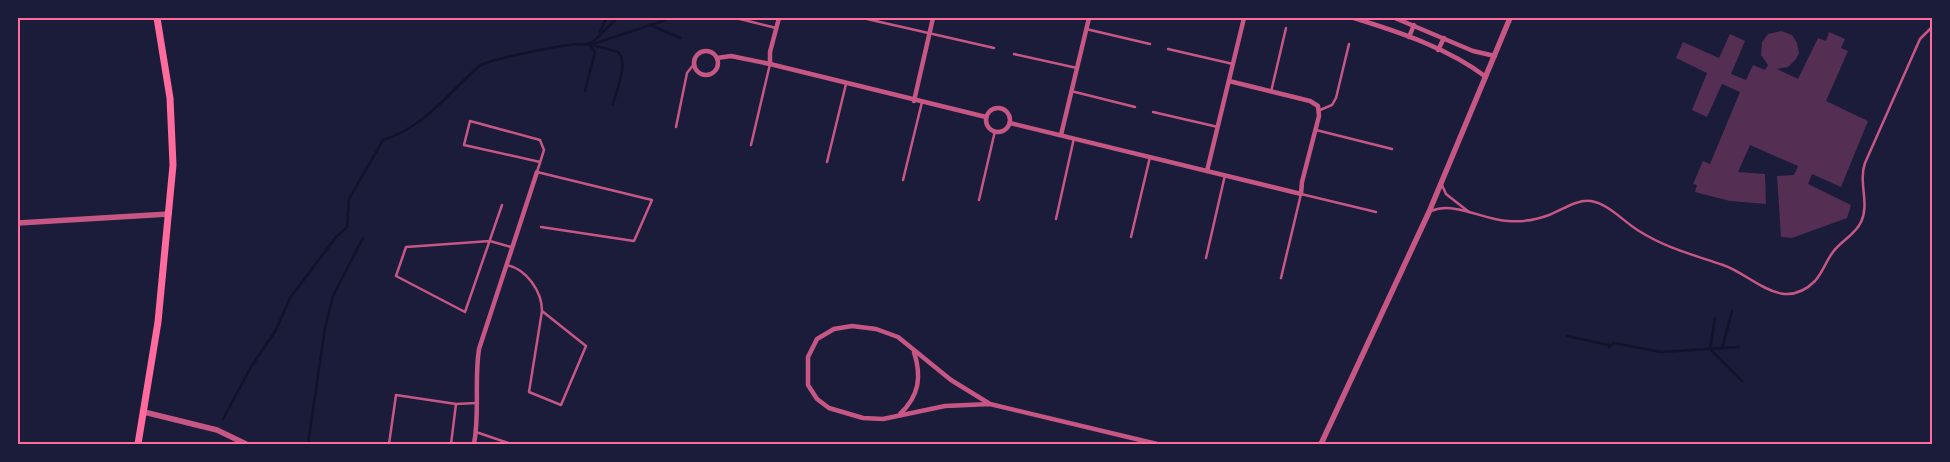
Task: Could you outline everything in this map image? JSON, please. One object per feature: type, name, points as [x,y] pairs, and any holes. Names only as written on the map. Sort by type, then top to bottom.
[{"type":"main road","points":[[138,444],[158,322],[174,165],[166,65],[157,18]]},
{"type":"street","points":[[770,64],[770,52],[778,18]]},
{"type":"street","points":[[914,100],[933,18]]},
{"type":"street","points":[[1061,135],[1089,18]]},
{"type":"street","points":[[1207,171],[1244,18]]},
{"type":"street","points":[[1354,18],[1410,37],[1468,63],[1486,77]]},
{"type":"street","points":[[1395,18],[1473,51],[1495,56]]},
{"type":"street","points":[[1321,444],[1429,212],[1510,18]]},
{"type":"street","points":[[1410,37],[1414,25]]},
{"type":"street","points":[[1438,50],[1444,38]]},
{"type":"street","points":[[704,51],[712,52],[718,58],[717,69],[708,75],[697,71],[694,64],[697,56],[704,51]]},
{"type":"street","points":[[718,58],[731,56],[770,64],[986,117]]},
{"type":"street","points":[[1010,123],[1302,194],[1302,182],[1320,110],[1310,101],[1229,81]]},
{"type":"street","points":[[986,117],[994,109],[1001,108],[1007,112],[1010,123]]},
{"type":"street","points":[[986,117],[987,124],[995,131],[1002,131],[1010,123]]},
{"type":"street","points":[[474,444],[477,403],[476,368],[479,349],[537,172]]},
{"type":"street","points":[[18,223],[168,214]]},
{"type":"street","points":[[990,404],[951,380],[905,342],[887,333],[864,327],[843,327],[824,334],[816,340],[808,357],[808,385],[817,399],[829,408],[875,420],[945,406],[990,404],[1157,444]]},
{"type":"street","points":[[900,414],[912,400],[919,382],[920,374],[913,350]]},
{"type":"street","points":[[144,412],[217,430],[246,444]]},
{"type":"lane","points":[[736,18],[776,28]]},
{"type":"lane","points":[[867,18],[994,48]]},
{"type":"lane","points":[[1429,212],[1441,207],[1493,220],[1527,221],[1551,215],[1579,202],[1590,201],[1605,207],[1663,245],[1730,267],[1766,289],[1784,293],[1804,289],[1820,275],[1834,250],[1861,224],[1864,214],[1862,177],[1865,163],[1920,39],[1932,27]]},
{"type":"lane","points":[[1271,92],[1286,28]]},
{"type":"lane","points":[[1086,29],[1150,44]]},
{"type":"lane","points":[[1320,110],[1332,105],[1336,98],[1348,44]]},
{"type":"lane","points":[[1168,49],[1233,64]]},
{"type":"lane","points":[[1014,54],[1077,68]]},
{"type":"lane","points":[[676,127],[687,73],[694,64]]},
{"type":"lane","points":[[751,145],[770,64]]},
{"type":"lane","points":[[827,162],[846,84]]},
{"type":"lane","points":[[1071,91],[1135,108]]},
{"type":"lane","points":[[903,180],[922,102]]},
{"type":"lane","points":[[1153,112],[1218,127]]},
{"type":"lane","points":[[540,162],[464,144],[470,121],[539,139],[544,145],[544,150],[537,172],[652,200],[634,241],[541,227]]},
{"type":"lane","points":[[1316,130],[1392,149]]},
{"type":"lane","points":[[979,200],[995,131]]},
{"type":"lane","points":[[1056,219],[1074,138]]},
{"type":"lane","points":[[1131,237],[1150,157]]},
{"type":"lane","points":[[1206,258],[1226,175]]},
{"type":"lane","points":[[1441,183],[1446,194],[1471,213]]},
{"type":"lane","points":[[1281,278],[1302,194],[1376,212]]},
{"type":"lane","points":[[502,205],[490,241],[465,312],[396,276],[406,247],[490,241],[511,247]]},
{"type":"lane","points":[[506,265],[521,269],[541,299],[542,311],[529,392],[562,405],[586,346],[542,311]]},
{"type":"lane","points":[[389,444],[396,394],[456,404],[477,403]]},
{"type":"lane","points":[[451,444],[456,404]]},
{"type":"lane","points":[[476,432],[511,444]]},
{"type":"lane","points":[[498,444],[499,439]]},
{"type":"building","points":[[1781,31],[1792,35],[1797,43],[1799,53],[1788,67],[1777,69],[1798,79],[1818,38],[1826,41],[1829,32],[1845,39],[1841,48],[1848,51],[1826,101],[1868,121],[1841,187],[1812,174],[1808,184],[1851,205],[1847,218],[1792,238],[1781,237],[1777,176],[1794,175],[1798,166],[1750,145],[1738,172],[1765,174],[1766,204],[1730,201],[1695,192],[1697,185],[1693,184],[1703,161],[1710,164],[1740,92],[1722,84],[1707,117],[1692,110],[1707,73],[1676,58],[1683,42],[1719,58],[1730,34],[1745,41],[1731,74],[1746,80],[1753,65],[1765,70],[1768,65],[1761,55],[1762,42],[1768,34]]},
{"type":"waterway","points":[[600,32],[606,18]]},
{"type":"waterway","points":[[587,44],[593,42],[617,18]]},
{"type":"waterway","points":[[585,91],[595,52],[590,45],[668,18]]},
{"type":"waterway","points":[[650,25],[681,38]]},
{"type":"waterway","points":[[223,419],[251,367],[276,330],[290,298],[336,237],[347,227],[349,199],[383,140],[398,134],[423,119],[478,67],[511,56],[560,46],[586,44],[618,52],[621,57],[622,70],[613,104]]},
{"type":"waterway","points":[[308,444],[325,328],[333,296],[363,238]]},
{"type":"waterway","points":[[1722,348],[1732,311]]},
{"type":"waterway","points":[[1715,318],[1710,349],[1742,381]]},
{"type":"waterway","points":[[1567,336],[1609,345]]},
{"type":"waterway","points":[[1609,347],[1614,343],[1661,352],[1739,347]]}]
